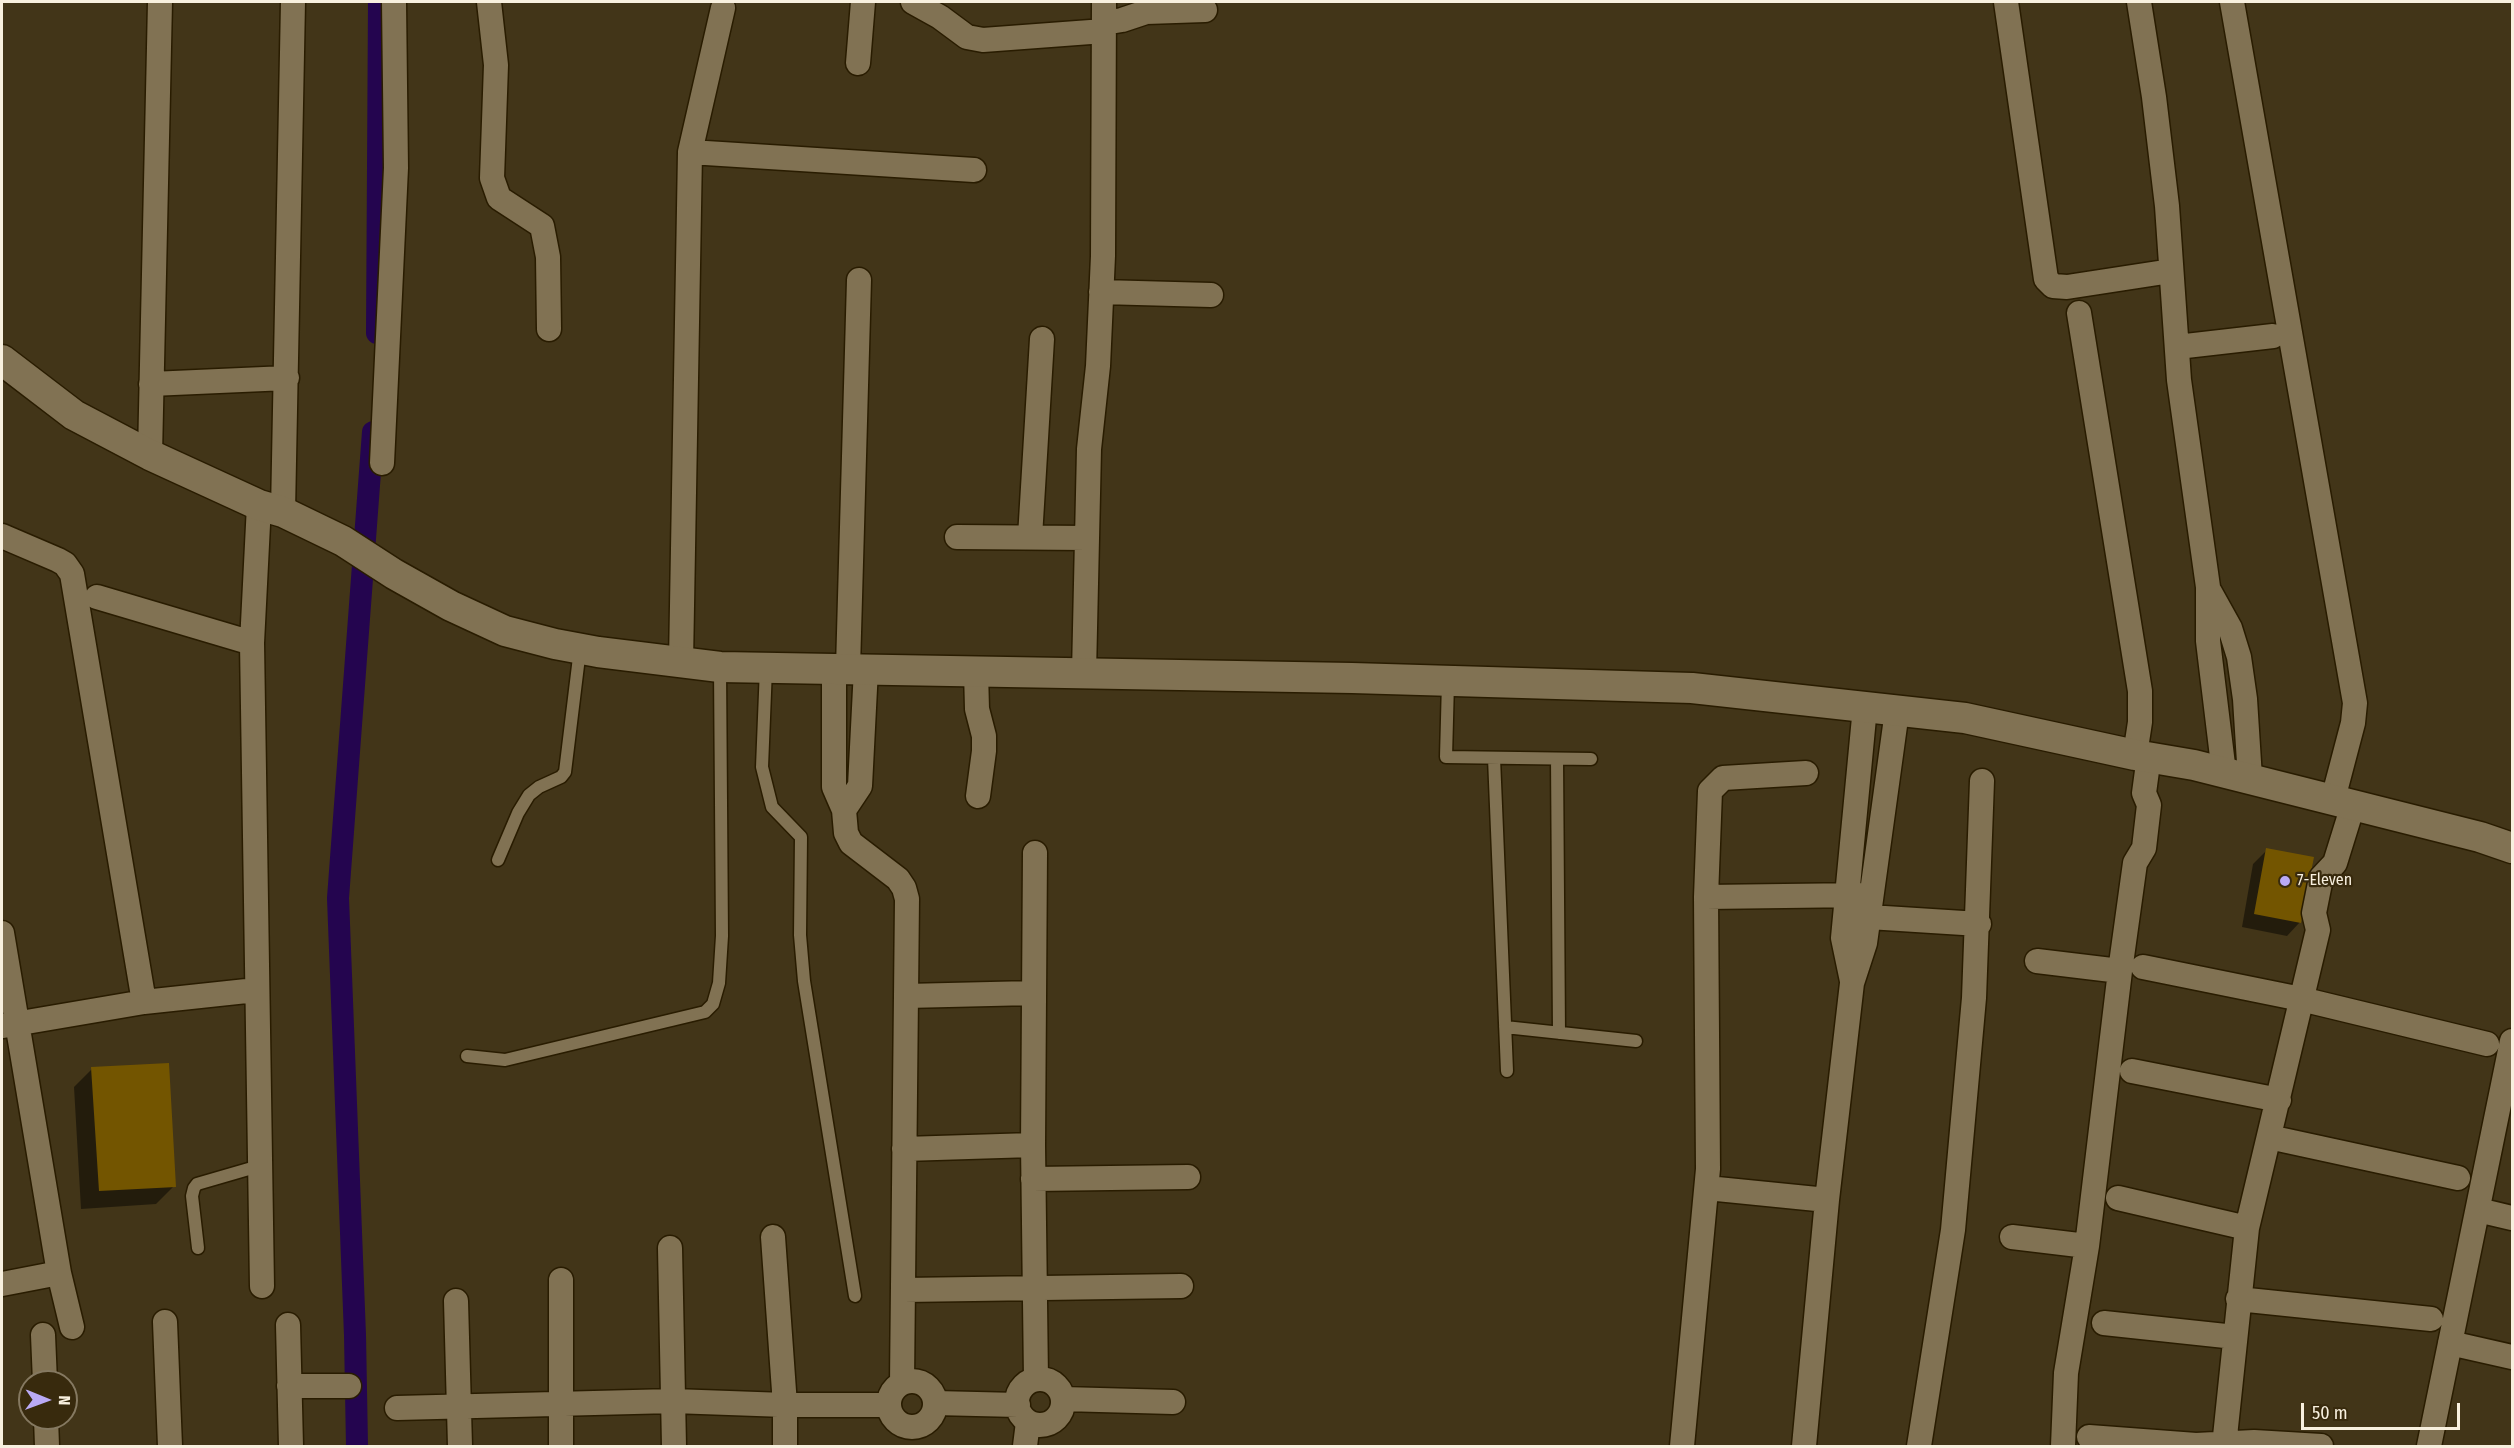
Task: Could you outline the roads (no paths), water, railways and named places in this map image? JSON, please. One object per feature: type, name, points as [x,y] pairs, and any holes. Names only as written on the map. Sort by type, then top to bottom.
[{"type":"street","points":[[150,454],[160,2]]},
{"type":"street","points":[[262,1286],[252,643],[287,378],[293,2]]},
{"type":"street","points":[[382,463],[396,168],[394,2]]},
{"type":"street","points":[[489,2],[496,65],[491,142],[492,178],[499,198],[542,226],[549,257],[549,329]]},
{"type":"street","points":[[858,63],[863,2]]},
{"type":"street","points":[[914,2],[940,17],[967,37],[983,40],[1104,19],[1122,20],[1146,12],[1204,10]]},
{"type":"street","points":[[2006,2],[2046,279],[2054,286],[2067,287],[2172,271]]},
{"type":"street","points":[[2139,2],[2157,119],[2177,347],[2208,587],[2208,640],[2237,776]]},
{"type":"street","points":[[2225,1445],[2247,1228],[2318,930],[2329,918],[2338,881],[2335,863],[2355,703],[2232,2]]},
{"type":"street","points":[[681,662],[690,152],[723,8]]},
{"type":"street","points":[[1084,673],[1089,449],[1098,366],[1103,256],[1104,19]]},
{"type":"street","points":[[690,152],[974,170]]},
{"type":"street","points":[[859,280],[849,669],[834,787],[844,810],[846,833],[850,843],[898,879],[904,888],[908,914],[902,1383]]},
{"type":"street","points":[[1101,292],[1211,295]]},
{"type":"street","points":[[2063,1446],[2066,1373],[2131,969],[2135,863],[2144,848],[2149,806],[2144,793],[2140,691],[2079,313]]},
{"type":"street","points":[[2177,347],[2272,336]]},
{"type":"street","points":[[1030,537],[1042,339]]},
{"type":"street","points":[[2,360],[74,415],[150,454],[343,541],[393,574],[451,606],[505,632],[580,648],[720,667],[1084,673],[1692,688],[1965,718],[2194,765],[2480,837],[2512,848]]},
{"type":"street","points":[[152,384],[287,378]]},
{"type":"street","points":[[2,536],[58,560],[65,564],[72,574],[144,1002]]},
{"type":"street","points":[[957,537],[1087,538]]},
{"type":"street","points":[[97,597],[252,643]]},
{"type":"street","points":[[844,810],[860,786],[849,669]]},
{"type":"street","points":[[976,671],[977,709],[984,736],[978,796]]},
{"type":"street","points":[[1858,905],[1858,782],[1865,707]]},
{"type":"street","points":[[1804,1446],[1827,1200],[1852,983],[1843,938],[1858,905],[1887,783],[1897,711]]},
{"type":"street","points":[[1682,1446],[1707,1188],[1706,897],[1710,791],[1723,778],[1806,773]]},
{"type":"street","points":[[1919,1446],[1953,1230],[1974,998],[1982,781]]},
{"type":"street","points":[[1858,782],[1887,783]]},
{"type":"street","points":[[1035,853],[1033,1179],[1036,1379]]},
{"type":"street","points":[[1706,897],[1858,905],[1978,924]]},
{"type":"street","points":[[2,933],[9,1025],[72,1327]]},
{"type":"street","points":[[2037,961],[2131,969],[2301,999],[2487,1044]]},
{"type":"street","points":[[9,1025],[144,1002],[256,990]]},
{"type":"street","points":[[906,996],[1033,993]]},
{"type":"street","points":[[2431,1446],[2478,1210],[2509,1078],[2512,1041]]},
{"type":"street","points":[[2132,1071],[2279,1100]]},
{"type":"street","points":[[2269,1137],[2458,1178]]},
{"type":"street","points":[[904,1149],[1033,1145]]},
{"type":"street","points":[[1033,1179],[1188,1177]]},
{"type":"street","points":[[1707,1188],[1827,1200]]},
{"type":"street","points":[[2118,1198],[2247,1228]]},
{"type":"street","points":[[2478,1210],[2512,1218]]},
{"type":"street","points":[[773,1237],[785,1405],[785,1446]]},
{"type":"street","points":[[2012,1237],[2088,1246]]},
{"type":"street","points":[[670,1248],[674,1446]]},
{"type":"street","points":[[2,1284],[59,1273]]},
{"type":"street","points":[[561,1280],[561,1446]]},
{"type":"street","points":[[904,1290],[1181,1286]]},
{"type":"street","points":[[2238,1299],[2431,1319]]},
{"type":"street","points":[[456,1301],[460,1446]]},
{"type":"street","points":[[165,1322],[170,1446]]},
{"type":"street","points":[[2104,1323],[2235,1337]]},
{"type":"street","points":[[288,1325],[291,1446]]},
{"type":"street","points":[[43,1335],[44,1370]]},
{"type":"street","points":[[2450,1343],[2512,1357]]},
{"type":"street","points":[[935,1403],[1023,1414],[1037,1425],[1051,1422],[1060,1413],[1063,1399],[1061,1392],[1051,1381],[1036,1379],[1029,1382],[1020,1392],[1023,1414],[1025,1446]]},
{"type":"street","points":[[920,1382],[927,1387],[935,1403],[929,1420],[903,1436],[890,1414],[888,1405],[895,1388],[902,1383],[920,1382]]},
{"type":"street","points":[[290,1386],[349,1386]]},
{"type":"street","points":[[1063,1399],[1173,1402]]},
{"type":"street","points":[[397,1408],[673,1401],[785,1405],[888,1405]]},
{"type":"street","points":[[46,1430],[47,1446]]},
{"type":"street","points":[[2089,1437],[2196,1445],[2254,1442],[2320,1446]]},
{"type":"lane","points":[[498,860],[528,795],[538,787],[561,777],[565,772],[580,648]]},
{"type":"lane","points":[[467,1056],[505,1060],[705,1012],[713,1004],[719,983],[722,936],[720,667]]},
{"type":"lane","points":[[766,667],[762,768],[772,807],[801,837],[800,936],[804,981],[855,1296]]},
{"type":"lane","points":[[1448,681],[1446,757],[1591,759]]},
{"type":"lane","points":[[1494,758],[1507,1071]]},
{"type":"lane","points":[[1557,759],[1559,1033]]},
{"type":"lane","points":[[1505,1027],[1636,1041]]},
{"type":"lane","points":[[198,1248],[192,1196],[197,1184],[260,1166]]},
{"type":"waterway","points":[[377,333],[379,2]]},
{"type":"waterway","points":[[357,1446],[355,1335],[338,898],[373,432]]},
{"type":"place","name":"7-Eleven","points":[[2285,881]]}]
